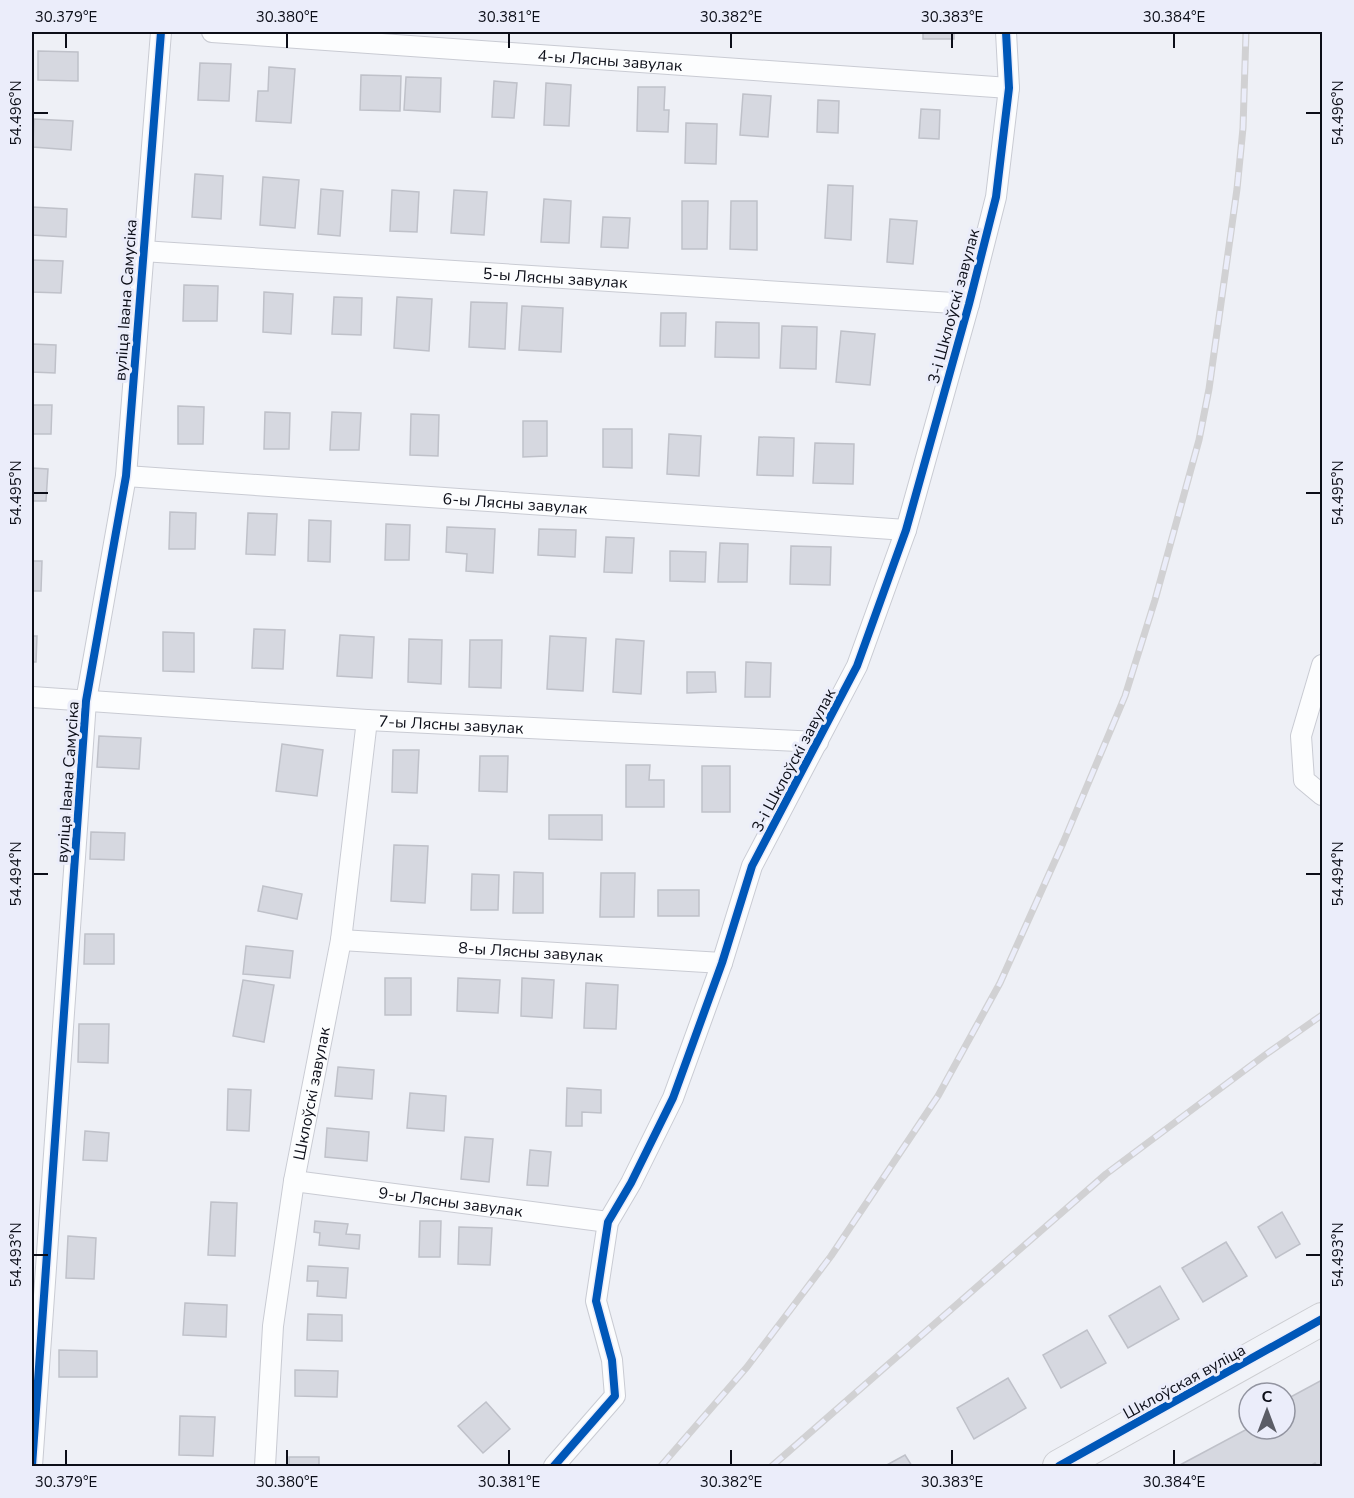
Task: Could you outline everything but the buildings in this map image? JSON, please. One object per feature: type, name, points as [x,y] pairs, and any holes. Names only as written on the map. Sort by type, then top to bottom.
[{"type":"main road","name":"Шклоўская вуліца","points":[[1059,1467],[1323,1319]]},
{"type":"street","name":"вуліца Івана Самусіка","points":[[32,1467],[86,701],[126,476],[161,32]]},
{"type":"street","name":"4-ы Лясны завулак","points":[[212,32],[1009,88]]},
{"type":"street","name":"3-і Шклоўскі завулак","points":[[554,1467],[615,1396],[612,1360],[596,1301],[608,1222],[631,1183],[673,1098],[722,963],[752,866],[857,666],[906,530],[969,304],[996,197],[1009,88],[1006,32]]},
{"type":"street","name":"5-ы Лясны завулак","points":[[142,251],[969,304]]},
{"type":"street","name":"6-ы Лясны завулак","points":[[126,476],[906,530]]},
{"type":"street","points":[[1323,665],[1300,736],[1304,780],[1323,795]]},
{"type":"street","name":"7-ы Лясны завулак","points":[[32,697],[367,720],[818,742]]},
{"type":"street","name":"Шклоўскі завулак","points":[[264,1467],[273,1326],[294,1181],[341,940],[367,720]]},
{"type":"street","name":"8-ы Лясны завулак","points":[[341,940],[722,963]]},
{"type":"street","name":"9-ы Лясны завулак","points":[[294,1181],[608,1222]]},
{"type":"railway","points":[[661,1466],[747,1367],[831,1256],[938,1096],[1000,983],[1063,843],[1125,696],[1155,600],[1199,440],[1209,389],[1237,189],[1243,128],[1246,32]]},
{"type":"railway","points":[[772,1466],[1106,1174],[1322,1015]]},
{"type":"cycle path","points":[[32,1466],[86,701],[126,476],[161,32]]},
{"type":"cycle path","points":[[554,1466],[615,1396],[612,1360],[596,1301],[608,1222],[631,1183],[673,1098],[722,963],[752,866],[857,666],[906,530],[969,304],[996,197],[1009,88],[1006,32]]},
{"type":"cycle path","points":[[1059,1466],[1322,1319]]}]
